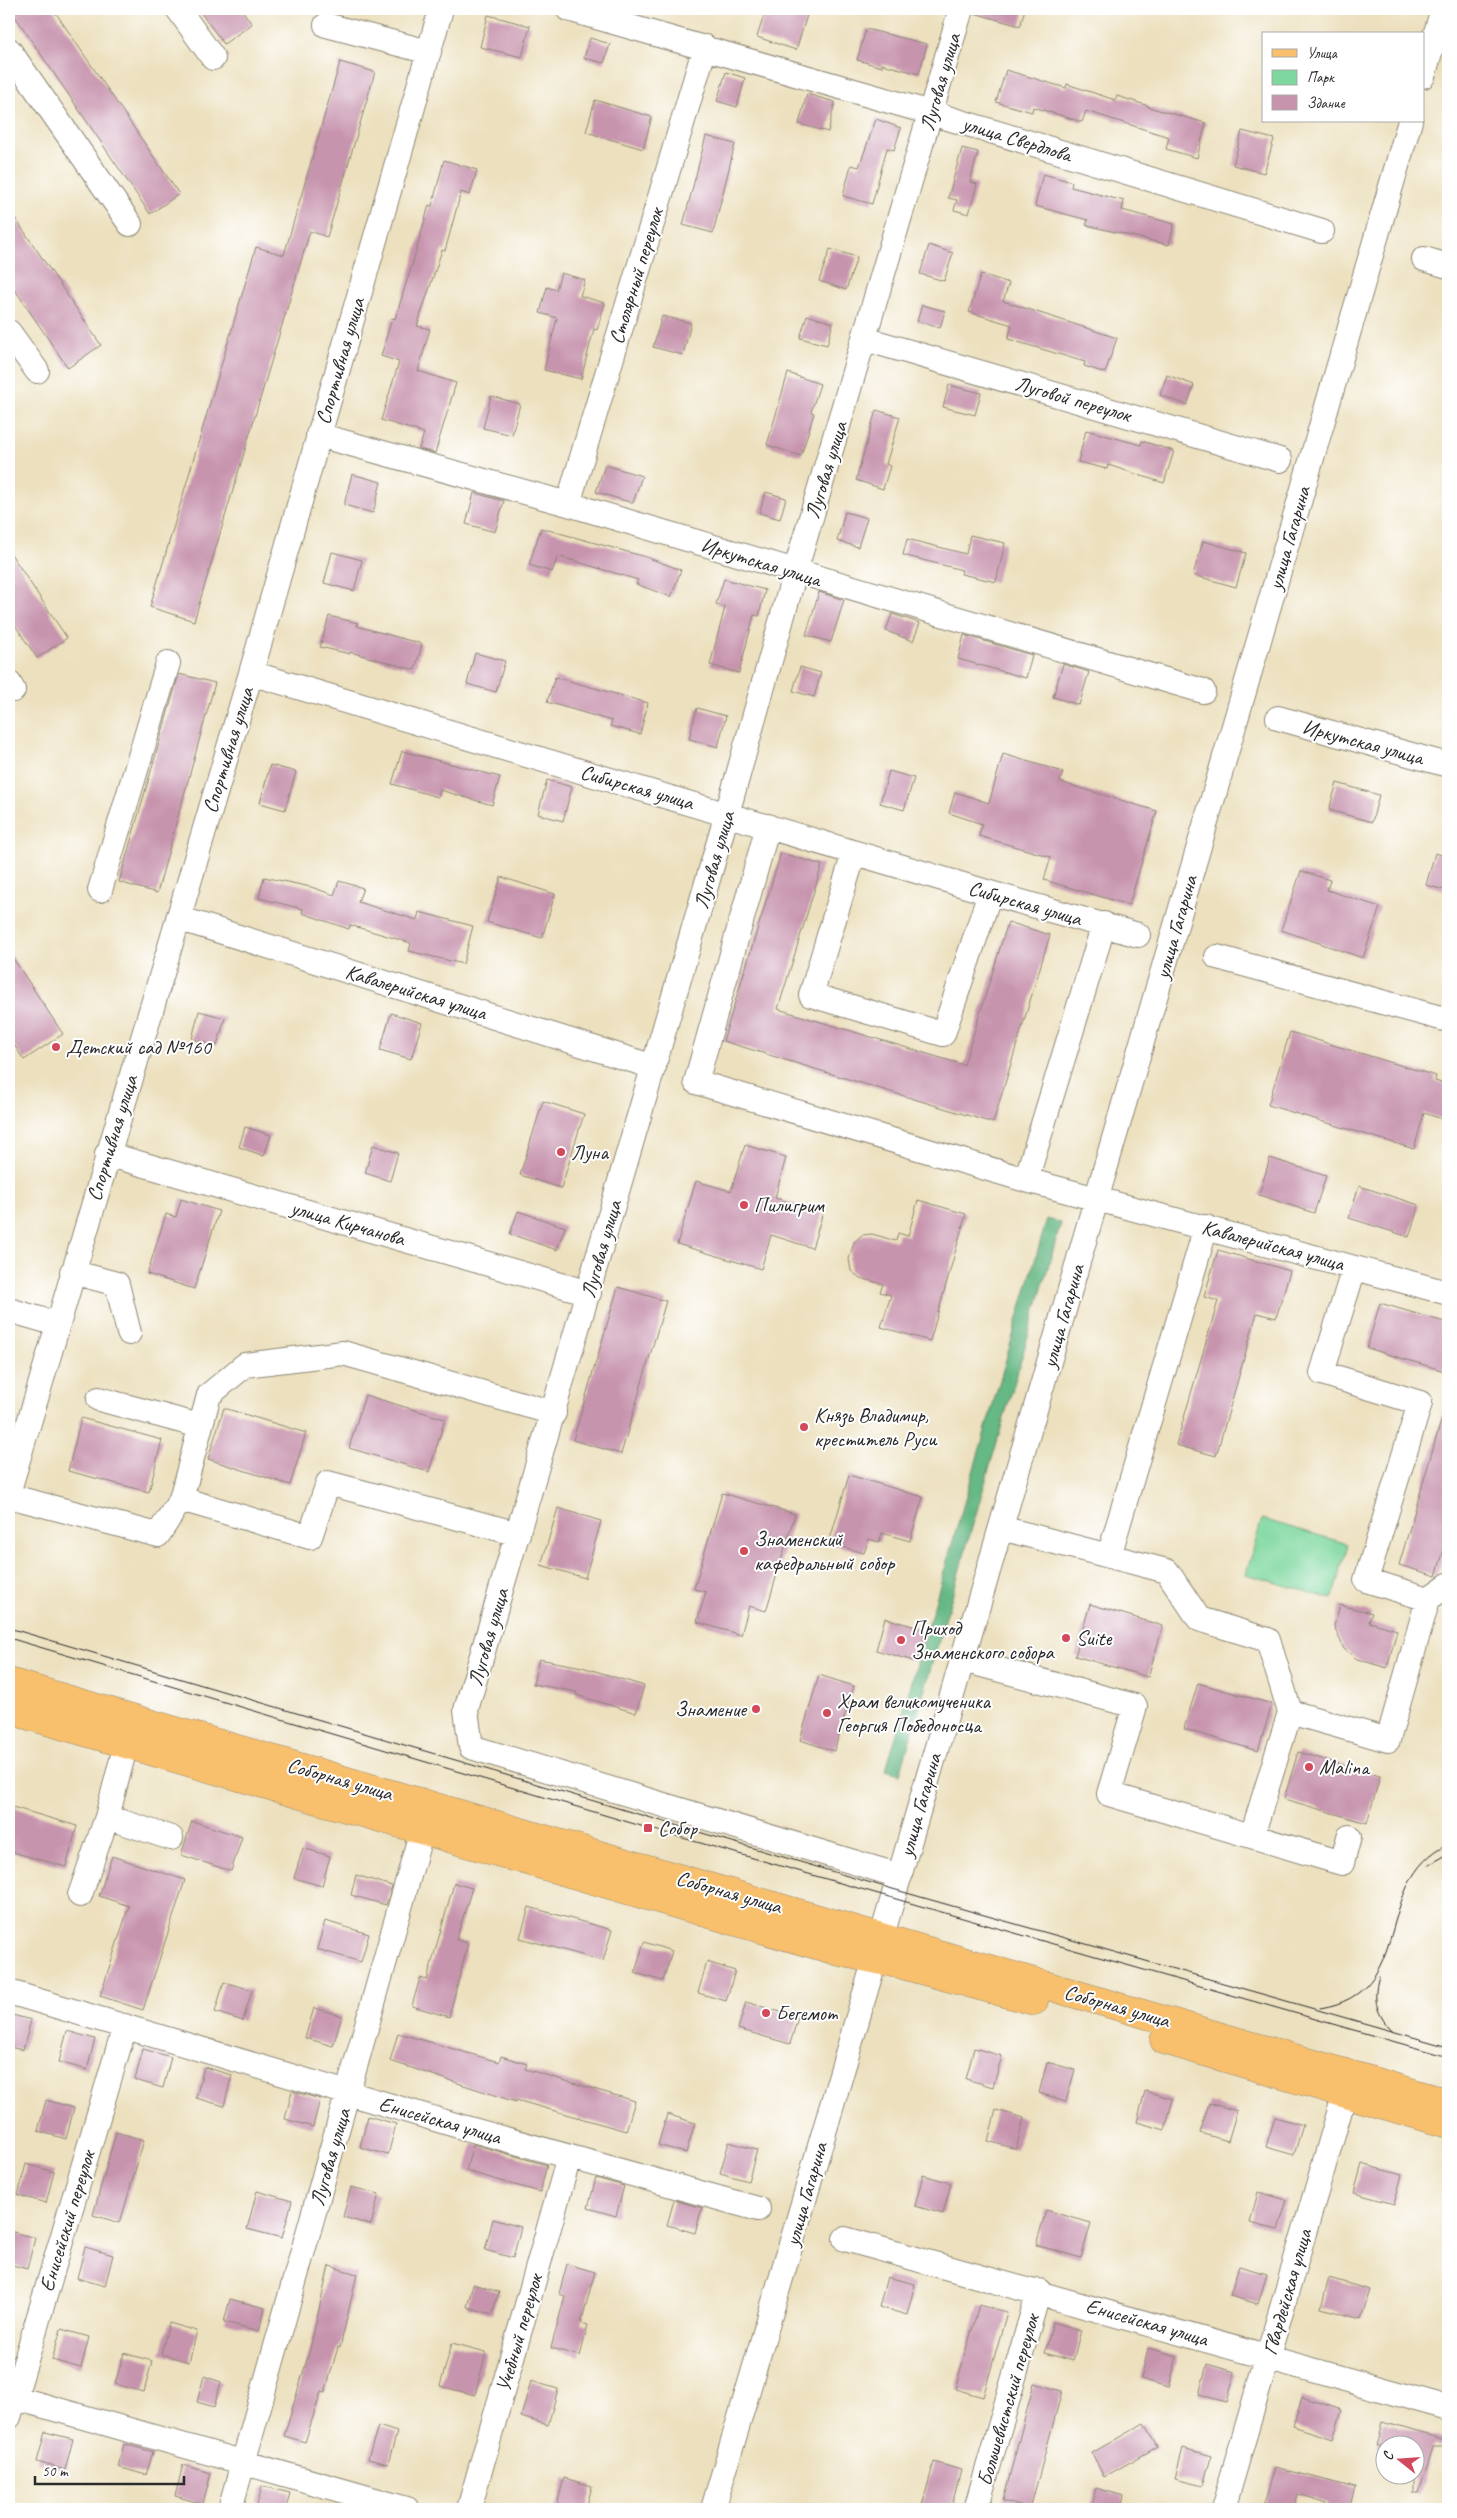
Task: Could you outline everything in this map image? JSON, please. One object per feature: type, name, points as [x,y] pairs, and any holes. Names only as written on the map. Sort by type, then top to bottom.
[{"type":"main road","name":"Соборная улица","points":[[9,1682],[426,1818],[1348,2084],[1448,2103]]},
{"type":"main road","name":"Соборная улица","points":[[9,1710],[126,1744],[426,1818]]},
{"type":"main road","name":"Соборная улица","points":[[1348,2084],[1448,2124]]},
{"type":"street","points":[[178,9],[213,58]]},
{"type":"street","name":"Спортивная улица","points":[[9,1490],[72,1272],[251,673],[441,9]]},
{"type":"street","name":"улица Свердлова","points":[[568,9],[931,113],[1322,231]]},
{"type":"street","name":"Луговая улица","points":[[900,1876],[471,1747],[466,1710],[728,814],[795,572],[961,9]]},
{"type":"street","points":[[1424,73],[1443,9]]},
{"type":"street","points":[[326,25],[428,52]]},
{"type":"street","name":"Столярный переулок","points":[[568,504],[705,47]]},
{"type":"street","points":[[9,50],[130,224]]},
{"type":"street","name":"улица Гагарина","points":[[713,2509],[900,1876],[1410,122]]},
{"type":"street","points":[[1424,259],[1448,266]]},
{"type":"street","points":[[9,332],[37,372]]},
{"type":"street","name":"Луговой переулок","points":[[865,339],[1280,460]]},
{"type":"street","name":"Иркутская улица","points":[[318,435],[568,504],[1203,690]]},
{"type":"street","points":[[100,890],[168,663]]},
{"type":"street","name":"Сибирская улица","points":[[251,673],[854,853],[1138,935]]},
{"type":"street","name":"Иркутская улица","points":[[1278,718],[1448,765]]},
{"type":"street","name":"Кавалерийская улица","points":[[768,826],[696,1082],[1026,1180],[1448,1293]]},
{"type":"street","points":[[854,853],[811,995],[905,1023],[943,1034],[990,893]]},
{"type":"street","name":"Кавалерийская улица","points":[[178,918],[654,1067]]},
{"type":"street","points":[[1026,1180],[1104,924]]},
{"type":"street","points":[[1217,957],[1448,1020]]},
{"type":"street","name":"улица Кирчанова","points":[[107,1154],[589,1293]]},
{"type":"street","points":[[1110,1556],[1206,1227]]},
{"type":"street","points":[[1354,1268],[1322,1373],[1420,1403],[1366,1580],[1428,1599]]},
{"type":"street","points":[[72,1272],[117,1284],[130,1333]]},
{"type":"street","points":[[9,1310],[57,1324]]},
{"type":"street","points":[[9,1496],[158,1536],[181,1499],[208,1395],[246,1365],[343,1353],[554,1413]]},
{"type":"street","points":[[99,1399],[200,1426]]},
{"type":"street","points":[[181,1499],[310,1537],[328,1483],[518,1534]]},
{"type":"street","points":[[1001,1528],[1167,1571],[1199,1619],[1268,1640],[1290,1712],[1252,1836]]},
{"type":"street","points":[[1290,1712],[1388,1740],[1428,1599],[1448,1585]]},
{"type":"street","points":[[963,1660],[1135,1706],[1109,1794],[1342,1863],[1349,1837]]},
{"type":"street","points":[[80,1896],[106,1817],[126,1744]]},
{"type":"street","points":[[106,1817],[171,1838]]},
{"type":"street","name":"Луговая улица","points":[[230,2509],[426,1818]]},
{"type":"street","name":"Енисейская улица","points":[[9,1992],[348,2094],[758,2209]]},
{"type":"street","name":"Енисейский переулок","points":[[11,2403],[125,2026]]},
{"type":"street","name":"Гвардейская улица","points":[[1222,2509],[1348,2084]]},
{"type":"street","name":"Учебный переулок","points":[[469,2509],[569,2157]]},
{"type":"street","name":"Енисейская улица","points":[[846,2239],[1448,2408]]},
{"type":"street","name":"Большевистский переулок","points":[[976,2509],[1039,2292]]},
{"type":"street","points":[[11,2403],[407,2509]]},
{"type":"green space","points":[[1047,1219],[1061,1223],[900,1774],[886,1770]]},
{"type":"green space","points":[[1262,1519],[1348,1544],[1332,1599],[1246,1574]]},
{"type":"building","points":[[10,9],[53,9],[179,194],[150,214]]},
{"type":"building","points":[[198,9],[241,9],[252,24],[224,44]]},
{"type":"building","points":[[766,9],[809,9],[796,50],[757,37]]},
{"type":"building","points":[[974,9],[1025,9],[1020,26],[974,13]]},
{"type":"building","points":[[488,15],[530,26],[522,57],[480,47]]},
{"type":"building","points":[[866,29],[927,44],[919,74],[882,64],[882,67],[857,60]]},
{"type":"building","points":[[590,38],[610,44],[604,63],[584,58]]},
{"type":"building","points":[[340,62],[375,72],[327,237],[310,231],[194,621],[150,607],[256,247],[284,255]]},
{"type":"building","points":[[1006,70],[1066,88],[1067,84],[1115,100],[1117,96],[1148,107],[1206,123],[1197,158],[1166,149],[1169,137],[1086,111],[1082,122],[1033,107],[1032,112],[996,102]]},
{"type":"building","points":[[726,72],[745,78],[737,107],[717,101]]},
{"type":"building","points":[[807,94],[835,102],[828,132],[799,124]]},
{"type":"building","points":[[595,100],[652,117],[643,149],[586,132]]},
{"type":"building","points":[[876,119],[901,128],[894,150],[887,148],[872,204],[843,196],[851,165],[859,167]]},
{"type":"building","points":[[1242,131],[1274,139],[1264,173],[1233,165]]},
{"type":"building","points":[[706,136],[735,144],[713,233],[683,225]]},
{"type":"building","points":[[962,148],[978,152],[970,182],[977,184],[969,214],[954,210],[957,200],[948,198]]},
{"type":"building","points":[[444,160],[477,170],[470,195],[461,192],[445,251],[442,250],[417,326],[430,329],[418,371],[456,383],[435,453],[419,449],[424,433],[381,420],[399,362],[381,356],[392,318],[395,319],[429,205],[432,206]]},
{"type":"building","points":[[1043,174],[1072,182],[1071,187],[1124,201],[1122,210],[1174,224],[1169,245],[1086,225],[1088,220],[1035,206]]},
{"type":"building","points":[[9,209],[101,345],[68,368],[9,281]]},
{"type":"building","points":[[929,245],[953,253],[944,281],[920,274]]},
{"type":"building","points":[[830,249],[857,257],[846,290],[819,281]]},
{"type":"building","points":[[561,273],[585,280],[580,296],[605,303],[597,330],[594,329],[581,379],[544,370],[557,318],[540,313],[547,287],[556,290]]},
{"type":"building","points":[[981,274],[1009,283],[1003,301],[1117,338],[1105,373],[1084,366],[1085,362],[1008,339],[1012,325],[969,312]]},
{"type":"building","points":[[922,305],[945,311],[940,328],[917,321]]},
{"type":"building","points":[[807,315],[833,323],[827,345],[800,338]]},
{"type":"building","points":[[662,316],[691,323],[683,355],[653,347]]},
{"type":"building","points":[[788,373],[820,384],[811,412],[814,413],[801,456],[767,445]]},
{"type":"building","points":[[1167,375],[1194,385],[1187,405],[1160,395]]},
{"type":"building","points":[[949,385],[981,393],[975,415],[943,407]]},
{"type":"building","points":[[491,396],[520,404],[512,435],[483,428]]},
{"type":"building","points":[[876,410],[900,417],[886,464],[890,466],[883,489],[856,480]]},
{"type":"building","points":[[1086,430],[1141,445],[1142,441],[1174,451],[1164,483],[1108,465],[1107,469],[1078,462]]},
{"type":"building","points":[[605,465],[642,476],[633,503],[596,492]]},
{"type":"building","points":[[352,474],[381,482],[373,513],[344,505]]},
{"type":"building","points":[[766,492],[786,498],[780,519],[759,513]]},
{"type":"building","points":[[474,493],[504,501],[495,532],[466,524]]},
{"type":"building","points":[[845,512],[867,518],[858,547],[837,541]]},
{"type":"building","points":[[541,528],[646,557],[681,570],[671,597],[636,584],[638,580],[558,556],[552,572],[529,565]]},
{"type":"building","points":[[970,535],[1005,543],[996,582],[961,574],[962,570],[903,555],[907,539],[966,554]]},
{"type":"building","points":[[1203,541],[1246,553],[1236,587],[1193,575]]},
{"type":"building","points":[[9,551],[67,638],[37,658],[9,616]]},
{"type":"building","points":[[332,552],[362,560],[354,591],[324,583]]},
{"type":"building","points":[[724,579],[765,590],[759,616],[754,615],[739,673],[710,665],[725,607],[716,604]]},
{"type":"building","points":[[819,592],[844,600],[831,642],[806,635]]},
{"type":"building","points":[[892,614],[920,623],[913,641],[886,631]]},
{"type":"building","points":[[329,616],[358,623],[357,626],[422,644],[415,670],[350,652],[350,654],[320,647]]},
{"type":"building","points":[[964,635],[1032,655],[1026,678],[958,659]]},
{"type":"building","points":[[475,653],[505,661],[496,692],[467,684]]},
{"type":"building","points":[[1063,664],[1089,672],[1079,705],[1053,697]]},
{"type":"building","points":[[800,667],[821,673],[814,697],[793,691]]},
{"type":"building","points":[[179,674],[215,683],[157,893],[119,882]]},
{"type":"building","points":[[555,677],[648,703],[640,734],[610,726],[612,721],[547,702]]},
{"type":"building","points":[[697,708],[726,716],[718,747],[689,739]]},
{"type":"building","points":[[402,751],[500,777],[492,805],[440,790],[438,797],[392,784]]},
{"type":"building","points":[[1003,754],[1063,772],[1060,782],[1157,811],[1129,905],[1044,880],[1051,857],[979,836],[982,824],[949,813],[955,792],[989,803]]},
{"type":"building","points":[[270,765],[296,772],[285,810],[260,803]]},
{"type":"building","points":[[889,771],[914,778],[904,810],[880,803]]},
{"type":"building","points":[[547,780],[572,787],[563,821],[538,814]]},
{"type":"building","points":[[1337,783],[1379,795],[1372,822],[1329,810]]},
{"type":"building","points":[[781,853],[822,865],[778,1009],[964,1065],[1008,922],[1050,935],[993,1123],[723,1041]]},
{"type":"building","points":[[1435,853],[1448,857],[1448,891],[1426,885]]},
{"type":"building","points":[[1301,871],[1330,880],[1327,890],[1380,907],[1363,958],[1281,930]]},
{"type":"building","points":[[264,877],[311,887],[334,895],[339,881],[363,888],[358,902],[417,920],[419,912],[473,926],[463,964],[409,951],[411,943],[350,925],[349,929],[302,913],[303,909],[259,898]]},
{"type":"building","points":[[501,877],[555,894],[542,938],[487,922]]},
{"type":"building","points":[[9,952],[63,1034],[24,1060],[9,1037]]},
{"type":"building","points":[[199,1011],[225,1018],[217,1046],[192,1039]]},
{"type":"building","points":[[391,1013],[422,1023],[411,1059],[380,1050]]},
{"type":"building","points":[[1290,1032],[1436,1076],[1435,1081],[1448,1085],[1448,1121],[1424,1113],[1414,1149],[1268,1105]]},
{"type":"building","points":[[543,1101],[584,1114],[561,1188],[520,1175]]},
{"type":"building","points":[[245,1127],[271,1135],[264,1156],[239,1147]]},
{"type":"building","points":[[373,1145],[398,1153],[390,1181],[365,1173]]},
{"type":"building","name":"Пилигрим","points":[[745,1145],[786,1157],[775,1198],[823,1212],[812,1248],[771,1235],[761,1269],[677,1244],[696,1181],[731,1191]]},
{"type":"building","points":[[1270,1158],[1326,1176],[1314,1213],[1259,1195]]},
{"type":"building","points":[[1359,1186],[1419,1205],[1409,1237],[1349,1218]]},
{"type":"building","points":[[181,1199],[219,1211],[194,1289],[147,1274],[166,1214],[176,1217]]},
{"type":"building","points":[[918,1200],[966,1214],[930,1341],[881,1327],[891,1295],[880,1292],[883,1284],[860,1278],[851,1271],[849,1259],[854,1242],[862,1235],[872,1234],[896,1241],[898,1233],[908,1236]]},
{"type":"building","points":[[518,1211],[565,1227],[557,1250],[510,1234]]},
{"type":"building","points":[[1218,1250],[1290,1271],[1276,1318],[1257,1313],[1216,1456],[1176,1445],[1218,1301],[1204,1297]]},
{"type":"building","points":[[618,1287],[666,1301],[621,1454],[573,1440]]},
{"type":"building","points":[[1380,1303],[1448,1323],[1448,1372],[1367,1348]]},
{"type":"building","points":[[365,1395],[445,1419],[429,1472],[349,1448]]},
{"type":"building","points":[[224,1408],[306,1433],[290,1485],[208,1459]]},
{"type":"building","points":[[1444,1411],[1448,1412],[1448,1537],[1436,1576],[1399,1565]]},
{"type":"building","points":[[81,1418],[162,1440],[149,1492],[68,1471]]},
{"type":"building","points":[[849,1475],[923,1497],[910,1541],[882,1533],[879,1542],[869,1539],[864,1553],[829,1543]]},
{"type":"building","name":"Знаменский кафедральный собор","points":[[722,1493],[795,1514],[766,1611],[749,1606],[741,1635],[697,1622],[706,1592],[694,1589]]},
{"type":"building","points":[[558,1508],[601,1521],[585,1578],[541,1565]]},
{"type":"building","points":[[1090,1604],[1163,1626],[1148,1677],[1075,1656]]},
{"type":"building","points":[[1340,1605],[1372,1613],[1369,1622],[1397,1630],[1387,1668],[1357,1659],[1344,1649],[1334,1626]]},
{"type":"building","name":"Приход Знаменского собора","points":[[885,1618],[926,1630],[917,1662],[876,1650]]},
{"type":"building","points":[[539,1659],[582,1667],[644,1686],[636,1713],[576,1695],[577,1692],[533,1684]]},
{"type":"building","name":"Храм великомученика Георгия Победоносца","points":[[819,1675],[854,1686],[834,1751],[800,1740]]},
{"type":"building","points":[[1198,1683],[1272,1704],[1258,1751],[1184,1729]]},
{"type":"building","points":[[1298,1752],[1380,1776],[1367,1823],[1284,1799]]},
{"type":"building","points":[[9,1806],[77,1826],[66,1867],[9,1851]]},
{"type":"building","points":[[192,1821],[242,1837],[231,1871],[181,1855]]},
{"type":"building","points":[[303,1848],[330,1856],[322,1886],[294,1878]]},
{"type":"building","points":[[112,1856],[185,1880],[143,2010],[100,1996],[129,1906],[99,1896]]},
{"type":"building","points":[[356,1875],[392,1886],[386,1905],[351,1895]]},
{"type":"building","points":[[454,1883],[472,1888],[456,1940],[468,1943],[449,2017],[412,2006],[420,1978],[427,1980]]},
{"type":"building","points":[[529,1907],[612,1930],[603,1961],[520,1938]]},
{"type":"building","points":[[325,1921],[369,1934],[361,1962],[317,1949]]},
{"type":"building","points":[[644,1942],[672,1951],[663,1981],[635,1973]]},
{"type":"building","points":[[707,1962],[735,1971],[726,2001],[698,1993]]},
{"type":"building","points":[[224,1982],[252,1990],[243,2021],[215,2012]]},
{"type":"building","points":[[746,2002],[798,2017],[790,2044],[738,2029]]},
{"type":"building","points":[[314,2008],[342,2016],[333,2046],[305,2038]]},
{"type":"building","points":[[9,2014],[31,2020],[23,2050],[9,2047]]},
{"type":"building","points":[[67,2031],[95,2039],[87,2070],[59,2062]]},
{"type":"building","points":[[398,2033],[499,2062],[501,2056],[527,2064],[525,2069],[635,2101],[626,2131],[516,2100],[516,2102],[390,2061]]},
{"type":"building","points":[[974,2048],[1002,2056],[993,2087],[966,2079]]},
{"type":"building","points":[[143,2049],[171,2057],[163,2088],[135,2080]]},
{"type":"building","points":[[1047,2062],[1075,2070],[1066,2101],[1039,2093]]},
{"type":"building","points":[[204,2067],[232,2075],[224,2106],[196,2098]]},
{"type":"building","points":[[292,2091],[320,2099],[313,2127],[285,2119]]},
{"type":"building","points":[[1145,2091],[1173,2099],[1165,2130],[1137,2122]]},
{"type":"building","points":[[46,2100],[74,2108],[66,2139],[38,2131]]},
{"type":"building","points":[[1209,2103],[1237,2111],[1228,2141],[1200,2133]]},
{"type":"building","points":[[996,2110],[1024,2118],[1016,2149],[988,2141]]},
{"type":"building","points":[[667,2114],[695,2123],[686,2153],[658,2145]]},
{"type":"building","points":[[368,2116],[396,2124],[388,2155],[360,2147]]},
{"type":"building","points":[[1275,2117],[1303,2125],[1294,2155],[1266,2147]]},
{"type":"building","points":[[116,2132],[144,2140],[120,2223],[93,2215]]},
{"type":"building","points":[[729,2142],[757,2150],[748,2181],[720,2173]]},
{"type":"building","points":[[473,2144],[547,2165],[540,2192],[466,2171]]},
{"type":"building","points":[[26,2164],[54,2172],[46,2203],[18,2195]]},
{"type":"building","points":[[1362,2164],[1402,2175],[1394,2204],[1354,2193]]},
{"type":"building","points":[[923,2175],[951,2183],[943,2214],[915,2206]]},
{"type":"building","points":[[596,2178],[624,2186],[616,2216],[588,2208]]},
{"type":"building","points":[[351,2187],[379,2194],[371,2225],[343,2217]]},
{"type":"building","points":[[257,2191],[292,2201],[282,2238],[247,2229]]},
{"type":"building","points":[[1258,2192],[1287,2200],[1278,2230],[1250,2223]]},
{"type":"building","points":[[674,2200],[702,2208],[695,2233],[667,2225]]},
{"type":"building","points":[[1046,2210],[1091,2223],[1081,2258],[1036,2245]]},
{"type":"building","points":[[493,2219],[521,2227],[513,2258],[485,2250]]},
{"type":"building","points":[[9,2231],[35,2238],[27,2269],[9,2264]]},
{"type":"building","points":[[85,2247],[113,2255],[105,2286],[77,2278]]},
{"type":"building","points":[[567,2264],[595,2272],[581,2323],[588,2325],[580,2356],[551,2348],[565,2296],[559,2294]]},
{"type":"building","points":[[329,2266],[357,2274],[340,2348],[338,2347],[325,2393],[321,2392],[305,2442],[284,2436],[309,2353]]},
{"type":"building","points":[[1239,2266],[1267,2274],[1258,2304],[1230,2296]]},
{"type":"building","points":[[887,2277],[915,2284],[907,2315],[879,2307]]},
{"type":"building","points":[[1329,2278],[1370,2290],[1361,2319],[1321,2308]]},
{"type":"building","points":[[473,2284],[499,2292],[492,2314],[467,2307]]},
{"type":"building","points":[[230,2299],[265,2308],[259,2331],[224,2322]]},
{"type":"building","points":[[979,2305],[1007,2312],[983,2397],[955,2389]]},
{"type":"building","points":[[1053,2322],[1081,2330],[1073,2361],[1045,2353]]},
{"type":"building","points":[[169,2323],[197,2331],[189,2362],[161,2354]]},
{"type":"building","points":[[61,2329],[89,2337],[81,2368],[52,2360]]},
{"type":"building","points":[[452,2343],[486,2352],[475,2395],[440,2386]]},
{"type":"building","points":[[1148,2348],[1177,2356],[1169,2387],[1141,2379]]},
{"type":"building","points":[[124,2353],[152,2361],[144,2392],[115,2384]]},
{"type":"building","points":[[1207,2364],[1235,2372],[1227,2402],[1199,2395]]},
{"type":"building","points":[[204,2376],[221,2382],[214,2407],[197,2402]]},
{"type":"building","points":[[531,2381],[558,2389],[548,2425],[521,2417]]},
{"type":"building","points":[[1034,2383],[1062,2391],[1030,2509],[1003,2501]]},
{"type":"building","points":[[1302,2397],[1342,2410],[1333,2439],[1293,2426]]},
{"type":"building","points":[[1383,2422],[1448,2441],[1447,2446],[1433,2446],[1424,2476],[1424,2436],[1380,2436]]},
{"type":"building","points":[[1144,2423],[1157,2447],[1104,2477],[1092,2453]]},
{"type":"building","points":[[378,2426],[397,2432],[388,2464],[368,2459]]},
{"type":"building","points":[[45,2432],[73,2439],[65,2470],[37,2462]]},
{"type":"building","points":[[124,2444],[153,2452],[146,2475],[118,2467]]},
{"type":"building","points":[[1183,2448],[1211,2456],[1203,2486],[1175,2479]]},
{"type":"building","points":[[934,2462],[961,2470],[951,2509],[921,2509]]},
{"type":"building","points":[[183,2465],[211,2473],[203,2504],[175,2496]]},
{"type":"building","points":[[1275,2467],[1355,2488],[1349,2509],[1326,2509],[1327,2503],[1297,2494],[1293,2509],[1263,2509]]},
{"type":"building","points":[[564,2478],[592,2486],[586,2509],[556,2509]]},
{"type":"building","points":[[262,2486],[290,2493],[286,2509],[256,2509]]},
{"type":"building","points":[[1414,2486],[1421,2486],[1419,2493],[1414,2493]]},
{"type":"building","points":[[1096,2488],[1124,2496],[1121,2509],[1090,2509]]},
{"type":"tram line","points":[[9,1628],[861,1880],[1448,2047]]},
{"type":"tram line","points":[[9,1638],[648,1828],[1448,2057]]},
{"type":"tram line","points":[[1320,2008],[1350,1998],[1370,1981],[1383,1959],[1409,1883],[1424,1861],[1448,1844]]},
{"type":"tram line","points":[[1429,1865],[1448,1854]]},
{"type":"tram line","points":[[1379,1976],[1376,1992],[1377,2006],[1383,2019],[1393,2032]]},
{"type":"place","name":"Детский сад №160","points":[[56,1047]]},
{"type":"place","name":"Луна","points":[[561,1152]]},
{"type":"place","name":"Пилигрим","points":[[744,1205]]},
{"type":"place","name":"Князь Владимир, креститель Руси","points":[[804,1427]]},
{"type":"place","name":"Знаменский кафедральный собор","points":[[744,1551]]},
{"type":"place","name":"Suite","points":[[1066,1638]]},
{"type":"place","name":"Приход Знаменского собора","points":[[901,1640]]},
{"type":"place","name":"Знамение","points":[[756,1709]]},
{"type":"place","name":"Храм великомученика Георгия Победоносца","points":[[827,1713]]},
{"type":"place","name":"Malina","points":[[1309,1767]]},
{"type":"place","name":"Собор","points":[[648,1828]]},
{"type":"place","name":"Бегемот","points":[[766,2013]]}]
